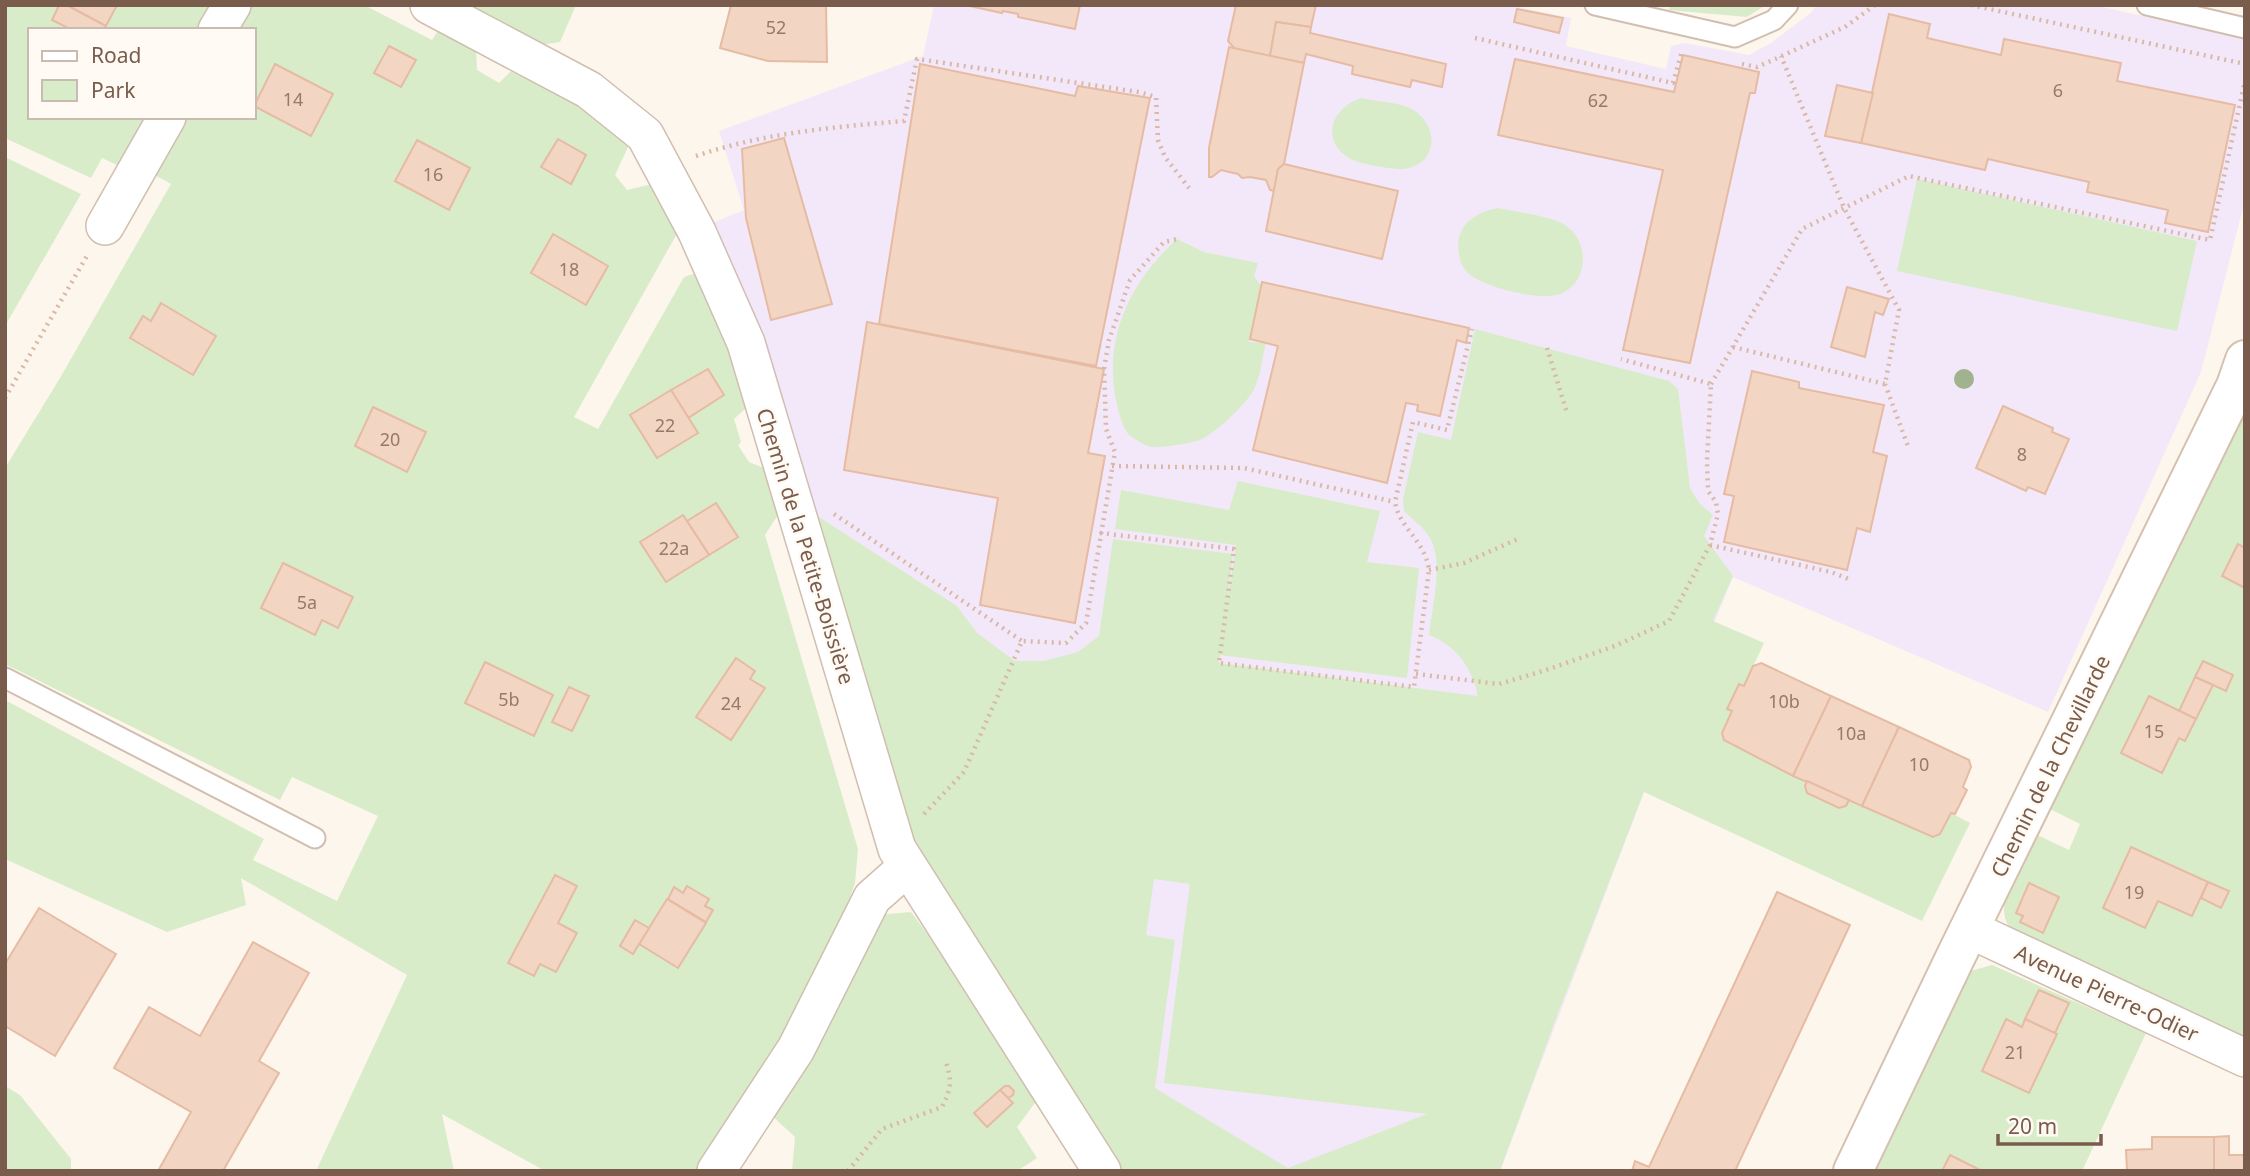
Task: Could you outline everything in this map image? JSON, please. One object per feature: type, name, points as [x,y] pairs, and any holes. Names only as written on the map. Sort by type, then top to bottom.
[{"type":"street","points":[[219,28],[232,5]]},
{"type":"street","name":"Chemin de la Petite-Boissière","points":[[429,5],[589,90],[645,135],[697,232],[746,343],[902,858],[1102,1171]]},
{"type":"street","points":[[105,226],[166,119]]},
{"type":"street","name":"Chemin de la Chevillarde","points":[[1853,1171],[2236,386],[2245,360]]},
{"type":"street","points":[[716,1171],[796,1049],[872,898],[902,858]]},
{"type":"street","name":"Avenue Pierre-Odier","points":[[1969,929],[2245,1058]]},
{"type":"lane","points":[[1595,5],[1735,37],[1774,20],[1788,5]]},
{"type":"lane","points":[[2147,5],[2245,28]]},
{"type":"lane","points":[[5,678],[315,838]]},
{"type":"path","points":[[1971,5],[2245,64]]},
{"type":"path","points":[[1781,56],[1844,208],[1899,310],[1885,384],[1909,449]]},
{"type":"path","points":[[662,166],[732,143],[797,131],[904,121],[917,59],[1139,92],[1156,97],[1158,140],[1165,157],[1189,188]]},
{"type":"path","points":[[1416,674],[1500,684],[1615,646],[1669,621],[1710,545],[1718,514],[1716,502],[1708,491],[1707,461],[1712,384],[1802,229],[1909,176],[2210,240],[2245,80]]},
{"type":"path","points":[[828,510],[1022,641],[1066,643],[1086,623],[1115,452],[1106,429],[1104,369],[1109,340],[1130,280],[1164,242],[1177,239]]},
{"type":"path","points":[[5,398],[70,286]]},
{"type":"path","points":[[1100,533],[1234,549],[1219,663],[1414,687],[1429,570],[1427,555],[1397,515],[1395,502],[1413,422],[1447,430],[1472,329]]},
{"type":"path","points":[[1733,347],[1885,384]]},
{"type":"path","points":[[1547,348],[1567,413]]},
{"type":"path","points":[[1621,359],[1712,384]]},
{"type":"path","points":[[1112,466],[1244,468],[1395,502]]},
{"type":"path","points":[[1429,570],[1464,563],[1520,538]]},
{"type":"path","points":[[1710,545],[1831,572],[1852,580]]},
{"type":"path","points":[[902,858],[910,829],[964,772],[1022,641]]},
{"type":"path","points":[[848,1171],[882,1129],[942,1107],[951,1090],[950,1073],[945,1059]]},
{"type":"shaded area","points":[[934,5],[1508,5],[1571,18],[1566,46],[1666,69],[1671,46],[1685,43],[1749,55],[1771,43],[1812,12],[1816,5],[2094,5],[2245,39],[2245,200],[2201,372],[2048,712],[1733,577],[1644,792],[1500,1171],[1116,1171],[906,829],[710,224],[744,210],[719,131],[923,56]]},
{"type":"green space","points":[[5,5],[211,5],[199,28],[28,28],[28,119],[149,119],[123,168],[102,158],[91,178],[5,138]]},
{"type":"green space","points":[[248,5],[364,5],[432,40],[439,29],[476,48],[477,70],[499,83],[511,71],[559,95],[604,122],[628,147],[615,175],[627,190],[652,184],[679,230],[574,417],[598,429],[684,277],[699,272],[724,333],[747,407],[734,419],[741,442],[738,445],[749,462],[766,469],[778,515],[765,535],[858,849],[855,883],[847,906],[773,1061],[700,1171],[545,1171],[442,1114],[454,1171],[316,1171],[407,975],[241,878],[246,905],[167,932],[5,859],[5,700],[264,839],[253,860],[337,901],[378,816],[292,777],[280,800],[5,664],[5,468],[171,184],[151,173],[182,119],[256,119],[256,28],[235,28]]},
{"type":"green space","points":[[462,5],[576,5],[560,42],[540,45]]},
{"type":"green space","points":[[1670,5],[1766,5],[1747,17],[1669,10]]},
{"type":"green space","points":[[1362,98],[1403,106],[1424,119],[1429,128],[1431,146],[1422,162],[1402,169],[1382,167],[1353,160],[1340,150],[1334,142],[1333,124],[1344,108]]},
{"type":"green space","points":[[5,157],[81,194],[5,326]]},
{"type":"green space","points":[[1917,179],[2197,241],[2177,331],[1897,271]]},
{"type":"green space","points":[[1498,208],[1552,219],[1574,233],[1583,255],[1582,267],[1572,287],[1549,296],[1530,295],[1494,287],[1474,278],[1466,271],[1459,254],[1459,236],[1473,218]]},
{"type":"green space","points":[[1177,239],[1204,252],[1258,263],[1254,276],[1261,286],[1249,342],[1266,343],[1254,389],[1230,418],[1200,440],[1153,447],[1129,435],[1122,423],[1113,377],[1114,354],[1117,332],[1134,292],[1146,273]]},
{"type":"green space","points":[[1475,329],[1669,381],[1678,389],[1690,488],[1699,503],[1713,515],[1704,536],[1733,576],[1713,621],[1764,643],[1744,686],[1739,684],[1728,709],[1732,711],[1722,732],[1724,740],[1807,781],[1846,806],[1849,800],[1933,837],[1940,834],[1951,813],[1970,823],[1922,921],[1644,792],[1500,1171],[1116,1171],[940,895],[910,829],[811,512],[957,606],[977,633],[1015,661],[1044,661],[1078,652],[1099,636],[1113,539],[1233,554],[1227,605],[1236,545],[1115,529],[1121,490],[1229,510],[1238,481],[1380,511],[1367,562],[1419,568],[1407,678],[1220,655],[1219,663],[1478,696],[1472,676],[1455,651],[1429,635],[1436,583],[1436,556],[1428,535],[1404,511],[1403,499],[1418,432],[1451,440]],"holes":[[[1154,879],[1190,884],[1164,1083],[1427,1114],[1288,1168],[1155,1088],[1175,940],[1146,935]]]},
{"type":"green space","points":[[2245,401],[2245,1042],[2027,943],[2010,928],[2005,918],[2004,906],[2010,880],[2033,833],[2069,850],[2080,824],[2046,807]]},
{"type":"green space","points":[[911,912],[1038,1099],[1017,1127],[1037,1158],[1017,1171],[792,1171],[795,1137],[770,1114],[878,915]]},
{"type":"green space","points":[[1992,965],[2146,1033],[2083,1169],[2089,1171],[1875,1171],[1967,972]]},
{"type":"green space","points":[[5,1086],[20,1095],[71,1159],[71,1171],[5,1171]]},
{"type":"building","points":[[59,5],[67,5],[106,26],[68,28],[52,20]]},
{"type":"building","points":[[67,5],[117,5],[106,26]]},
{"type":"building","points":[[731,5],[826,5],[827,62],[768,61],[720,48]]},
{"type":"building","points":[[965,5],[1080,5],[1075,29],[1018,17],[1018,14]]},
{"type":"building","points":[[1236,5],[1316,5],[1311,27],[1276,22],[1270,56],[1235,49],[1228,41]]},
{"type":"building","points":[[1517,9],[1563,18],[1559,33],[1514,22]]},
{"type":"building","points":[[1889,14],[1930,24],[1927,38],[2001,55],[2004,39],[2121,63],[2117,81],[2235,105],[2208,232],[2165,223],[2168,210],[2087,192],[2089,182],[1988,159],[1985,170],[1861,143]]},
{"type":"building","points":[[1276,22],[1311,27],[1310,33],[1446,64],[1442,87],[1412,80],[1410,87],[1352,74],[1353,66],[1306,54],[1304,63],[1270,56]]},
{"type":"building","points":[[389,46],[416,60],[401,87],[374,73]]},
{"type":"building","points":[[1229,47],[1304,63],[1284,164],[1278,169],[1274,191],[1270,190],[1266,180],[1242,178],[1238,174],[1221,170],[1209,177],[1209,148]]},
{"type":"building","points":[[1683,55],[1759,72],[1755,93],[1750,93],[1690,363],[1623,350],[1663,170],[1498,135],[1515,59],[1674,92]]},
{"type":"building","points":[[275,64],[333,94],[311,136],[256,107]]},
{"type":"building","points":[[920,64],[1075,96],[1078,86],[1150,98],[1096,366],[879,324]]},
{"type":"building","points":[[1837,85],[1873,93],[1861,143],[1825,136]]},
{"type":"building","points":[[784,138],[832,304],[771,320],[746,218],[742,149]]},
{"type":"building","points":[[558,139],[586,155],[571,184],[541,167]]},
{"type":"building","points":[[417,140],[470,168],[449,210],[395,181]]},
{"type":"building","points":[[1284,164],[1398,191],[1382,259],[1266,231],[1278,169]]},
{"type":"building","points":[[553,234],[608,266],[586,305],[531,273]]},
{"type":"building","points":[[1262,282],[1469,328],[1466,343],[1457,340],[1440,416],[1417,411],[1418,405],[1406,403],[1387,483],[1253,450],[1278,346],[1250,339]]},
{"type":"building","points":[[1847,287],[1889,299],[1883,315],[1875,312],[1865,357],[1831,347]]},
{"type":"building","points":[[161,303],[216,336],[193,375],[130,338],[143,316],[151,321]]},
{"type":"building","points":[[867,322],[1104,369],[1088,453],[1105,456],[1075,623],[980,605],[998,498],[844,470]]},
{"type":"building","points":[[708,369],[724,395],[688,418],[671,390]]},
{"type":"building","points":[[1752,371],[1799,382],[1799,388],[1884,405],[1873,452],[1887,456],[1870,532],[1857,528],[1847,570],[1724,542],[1734,496],[1724,494]]},
{"type":"building","points":[[671,390],[698,433],[657,458],[630,415]]},
{"type":"building","points":[[2003,406],[2053,428],[2052,432],[2069,439],[2045,494],[2028,487],[2026,491],[1976,468]]},
{"type":"building","points":[[373,407],[426,432],[407,472],[355,446]]},
{"type":"building","points":[[716,503],[738,537],[709,555],[687,521]]},
{"type":"building","points":[[683,515],[709,555],[666,582],[640,542]]},
{"type":"building","points":[[2238,544],[2245,548],[2245,588],[2222,576]]},
{"type":"building","points":[[283,563],[353,597],[338,628],[322,620],[315,635],[261,608]]},
{"type":"building","points":[[736,658],[755,671],[750,679],[765,688],[731,740],[696,717]]},
{"type":"building","points":[[2203,661],[2233,675],[2226,691],[2195,677]]},
{"type":"building","points":[[485,662],[553,695],[534,736],[465,703]]},
{"type":"building","points":[[1761,663],[1831,696],[1793,776],[1724,740],[1722,733],[1732,711],[1727,709],[1739,684],[1744,686],[1753,666]]},
{"type":"building","points":[[2195,677],[2213,685],[2196,719],[2179,711]]},
{"type":"building","points":[[569,687],[589,696],[572,731],[552,722]]},
{"type":"building","points":[[1831,696],[1899,727],[1862,806],[1793,776]]},
{"type":"building","points":[[2149,696],[2196,719],[2185,741],[2179,738],[2162,773],[2121,753]]},
{"type":"building","points":[[1899,727],[1969,760],[1971,767],[1963,787],[1967,790],[1955,814],[1951,813],[1940,834],[1933,837],[1862,806]]},
{"type":"building","points":[[1807,781],[1849,800],[1846,806],[1839,808],[1807,793]]},
{"type":"building","points":[[2131,847],[2208,882],[2192,916],[2158,901],[2145,928],[2103,908]]},
{"type":"building","points":[[555,875],[577,886],[558,923],[577,933],[556,972],[540,964],[534,976],[508,963]]},
{"type":"building","points":[[2208,882],[2229,891],[2221,908],[2201,898]]},
{"type":"building","points":[[2029,883],[2059,897],[2043,933],[2020,922],[2023,916],[2016,913]]},
{"type":"building","points":[[687,886],[709,899],[705,906],[713,910],[706,922],[668,899],[674,887],[683,893]]},
{"type":"building","points":[[1777,892],[1850,925],[1735,1171],[1632,1171],[1635,1161],[1649,1167]]},
{"type":"building","points":[[667,899],[706,923],[678,968],[639,944]]},
{"type":"building","points":[[39,908],[116,954],[55,1056],[5,1026],[5,964]]},
{"type":"building","points":[[635,920],[649,928],[633,954],[620,946]]},
{"type":"building","points":[[253,942],[309,973],[259,1061],[279,1073],[223,1171],[158,1171],[191,1112],[114,1068],[149,1007],[200,1036]]},
{"type":"building","points":[[2039,990],[2069,1003],[2055,1033],[2025,1019]]},
{"type":"building","points":[[2006,1019],[2022,1027],[2025,1019],[2057,1034],[2029,1093],[1982,1071]]},
{"type":"building","points":[[1005,1086],[1014,1091],[1008,1098],[1000,1090]]},
{"type":"building","points":[[1000,1090],[1013,1103],[987,1127],[974,1113]]},
{"type":"building","points":[[2229,1136],[2229,1155],[2245,1155],[2245,1171],[2214,1171],[2214,1137]]},
{"type":"building","points":[[2152,1137],[2214,1137],[2214,1171],[2127,1171],[2126,1150],[2152,1149]]},
{"type":"building","points":[[1950,1155],[1982,1171],[1942,1171]]}]
